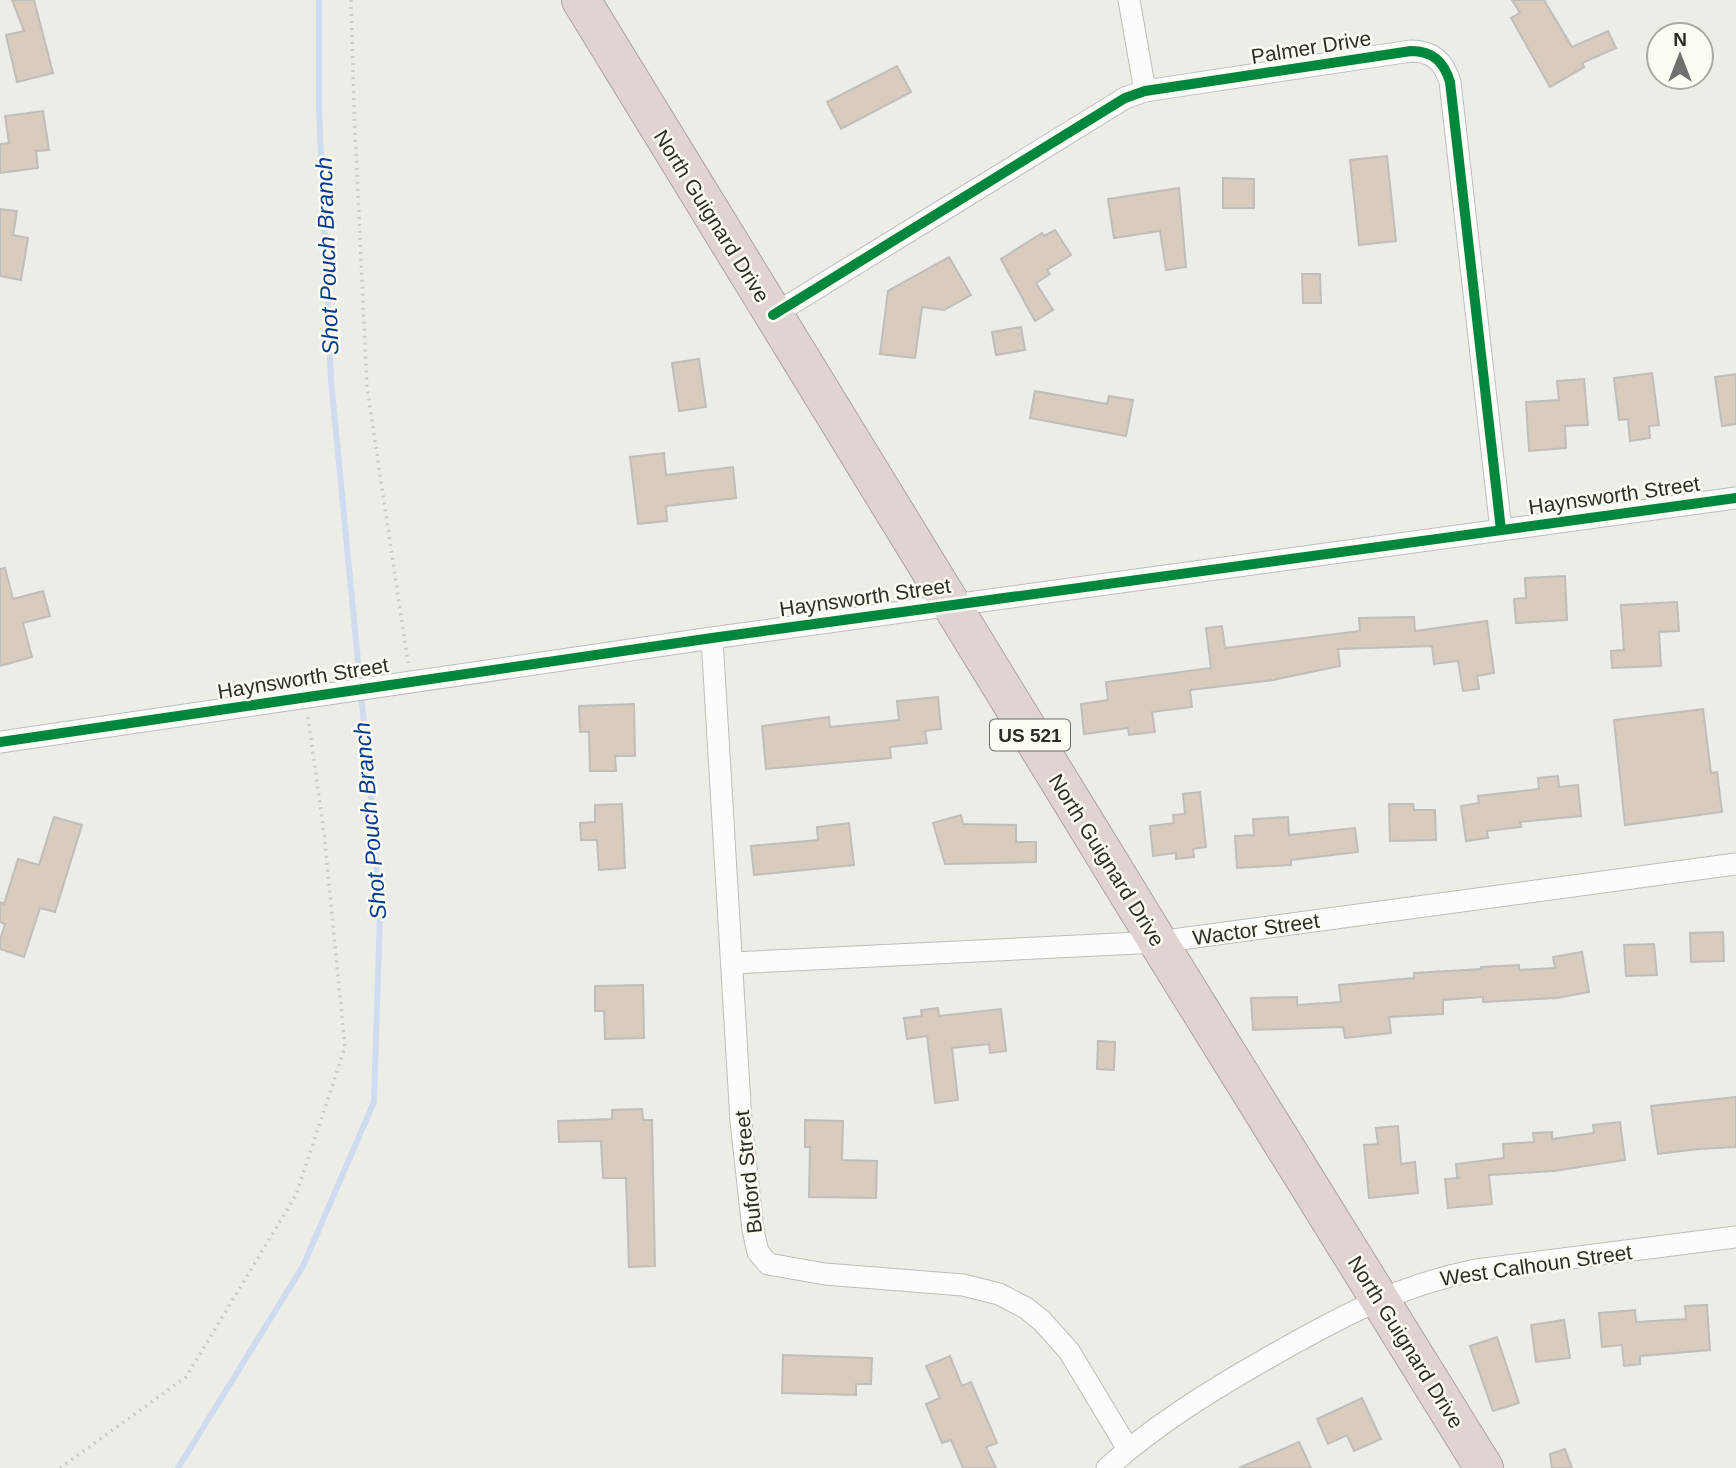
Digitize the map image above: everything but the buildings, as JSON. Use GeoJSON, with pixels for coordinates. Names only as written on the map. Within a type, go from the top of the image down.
{"type":"FeatureCollection","features":[{"type":"Feature","properties":{"kind":"highway","name":"North Guignard Drive"},"geometry":{"type":"LineString","coordinates":[[581,0],[950,605],[1484,1468]]}},
{"type":"Feature","properties":{"kind":"street"},"geometry":{"type":"LineString","coordinates":[[1129,0],[1145,92]]}},
{"type":"Feature","properties":{"kind":"street","name":"Palmer Drive"},"geometry":{"type":"LineString","coordinates":[[773,315],[1125,98],[1145,92],[1424,51],[1446,67],[1450,82],[1501,530]]}},
{"type":"Feature","properties":{"kind":"street","name":"Haynsworth Street"},"geometry":{"type":"LineString","coordinates":[[0,742],[712,638],[1736,498]]}},
{"type":"Feature","properties":{"kind":"street","name":"Buford Street"},"geometry":{"type":"LineString","coordinates":[[712,638],[741,1121],[753,1230],[758,1252],[768,1264],[825,1274],[963,1285],[992,1291],[1008,1298],[1042,1321],[1069,1351],[1128,1449]]}},
{"type":"Feature","properties":{"kind":"street","name":"Wactor Street"},"geometry":{"type":"LineString","coordinates":[[732,963],[1158,942],[1736,864]]}},
{"type":"Feature","properties":{"kind":"street","name":"West Calhoun Street"},"geometry":{"type":"LineString","coordinates":[[1107,1468],[1128,1449],[1215,1388],[1338,1318],[1396,1291],[1444,1276],[1476,1270],[1736,1237]]}},
{"type":"Feature","properties":{"kind":"path"},"geometry":{"type":"LineString","coordinates":[[351,0],[367,387],[404,682]]}},
{"type":"Feature","properties":{"kind":"path"},"geometry":{"type":"LineString","coordinates":[[60,1468],[186,1377],[296,1195],[345,1047],[312,697]]}},
{"type":"Feature","properties":{"kind":"waterway","name":"Shot Pouch Branch"},"geometry":{"type":"LineString","coordinates":[[178,1468],[303,1266],[374,1102],[380,915],[331,380],[319,110],[319,0]]}},
{"type":"Feature","properties":{"kind":"cycle path"},"geometry":{"type":"LineString","coordinates":[[773,315],[1125,98],[1145,91],[1411,51],[1426,53],[1441,63],[1450,82],[1501,530]]}},
{"type":"Feature","properties":{"kind":"cycle path"},"geometry":{"type":"LineString","coordinates":[[0,742],[712,638],[1736,498]]}}]}
